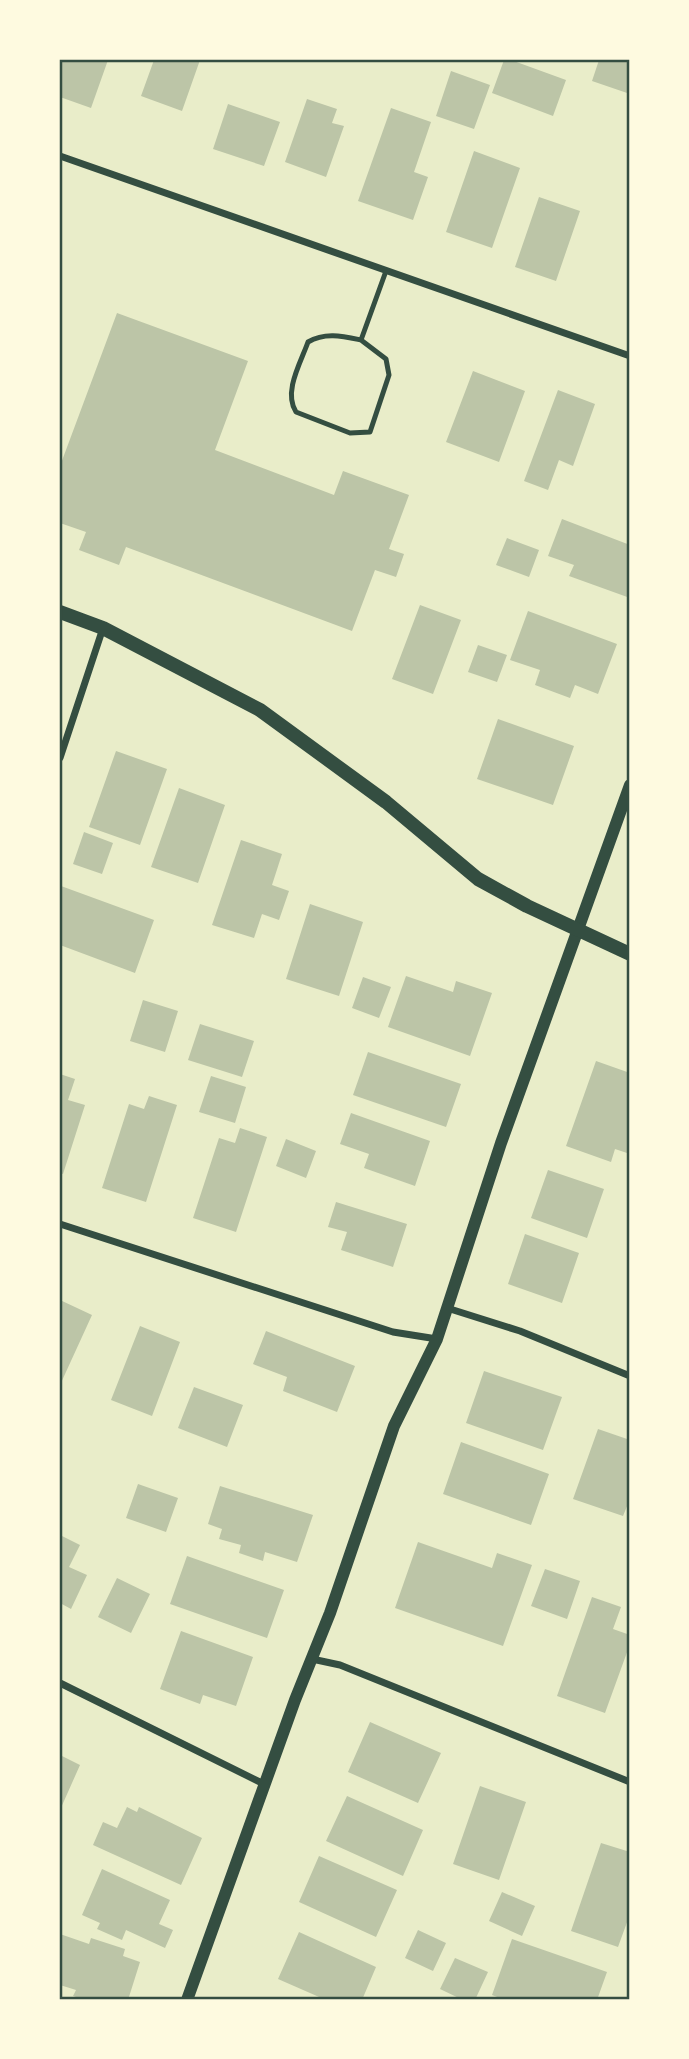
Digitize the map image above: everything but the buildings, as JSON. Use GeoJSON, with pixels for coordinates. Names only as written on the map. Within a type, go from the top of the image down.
{"type":"FeatureCollection","features":[{"type":"Feature","properties":{"kind":"main road"},"geometry":{"type":"LineString","coordinates":[[60,612],[103,628],[260,710],[386,802],[478,879],[527,906],[629,954]]}},
{"type":"Feature","properties":{"kind":"street"},"geometry":{"type":"LineString","coordinates":[[60,156],[629,356]]}},
{"type":"Feature","properties":{"kind":"street"},"geometry":{"type":"LineString","coordinates":[[60,758],[103,628]]}},
{"type":"Feature","properties":{"kind":"street"},"geometry":{"type":"LineString","coordinates":[[187,2000],[264,1784],[312,1660],[394,1426],[437,1339],[501,1143],[629,785]]}},
{"type":"Feature","properties":{"kind":"street"},"geometry":{"type":"LineString","coordinates":[[60,1224],[393,1332],[437,1339]]}},
{"type":"Feature","properties":{"kind":"street"},"geometry":{"type":"LineString","coordinates":[[447,1308],[520,1331],[629,1376]]}},
{"type":"Feature","properties":{"kind":"street"},"geometry":{"type":"LineString","coordinates":[[312,1660],[340,1665],[629,1782]]}},
{"type":"Feature","properties":{"kind":"street"},"geometry":{"type":"LineString","coordinates":[[60,1683],[264,1784]]}},
{"type":"Feature","properties":{"kind":"lane"},"geometry":{"type":"LineString","coordinates":[[361,340],[386,271]]}},
{"type":"Feature","properties":{"kind":"lane"},"geometry":{"type":"LineString","coordinates":[[318,336],[361,340],[386,359],[389,375],[370,432],[350,433],[296,412],[290,393],[308,342],[318,336]]}}]}
